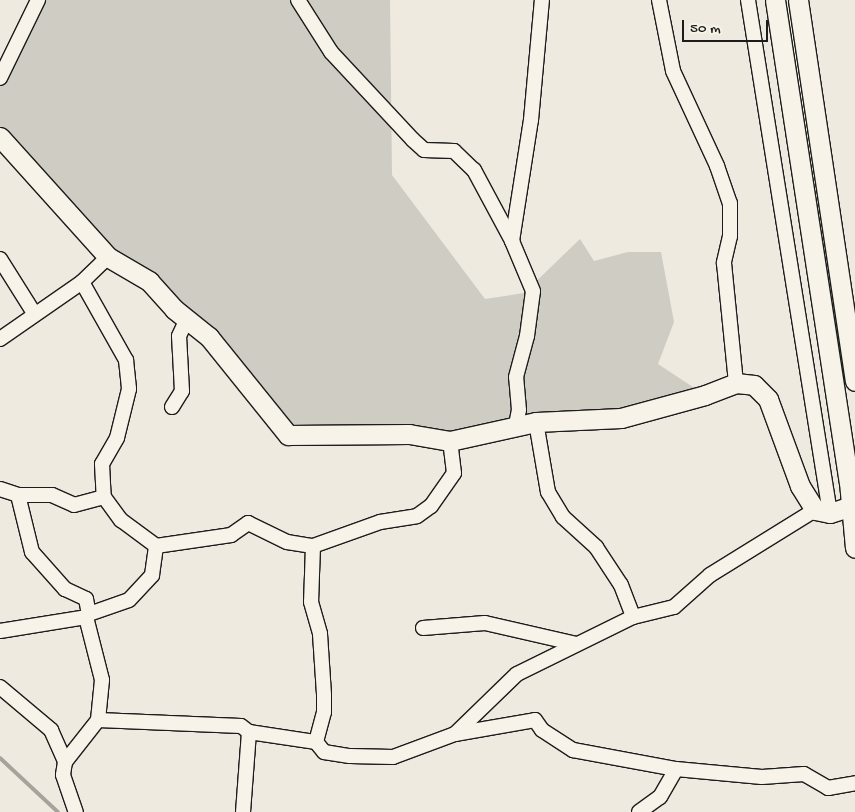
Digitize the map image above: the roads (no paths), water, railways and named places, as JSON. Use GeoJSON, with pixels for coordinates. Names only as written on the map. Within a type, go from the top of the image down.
{"type":"FeatureCollection","features":[{"type":"Feature","properties":{"kind":"street"},"geometry":{"type":"LineString","coordinates":[[0,78],[38,0]]}},
{"type":"Feature","properties":{"kind":"street"},"geometry":{"type":"LineString","coordinates":[[298,0],[331,52],[413,140],[424,150],[454,151],[474,170],[512,241],[533,291],[527,336],[516,377],[519,410],[516,426]]}},
{"type":"Feature","properties":{"kind":"street"},"geometry":{"type":"LineString","coordinates":[[512,241],[531,120],[542,0]]}},
{"type":"Feature","properties":{"kind":"street"},"geometry":{"type":"LineString","coordinates":[[659,0],[672,71],[717,166],[730,203],[730,236],[724,263],[736,383]]}},
{"type":"Feature","properties":{"kind":"street"},"geometry":{"type":"LineString","coordinates":[[748,0],[823,511]]}},
{"type":"Feature","properties":{"kind":"street"},"geometry":{"type":"LineString","coordinates":[[775,0],[852,506],[855,548]]}},
{"type":"Feature","properties":{"kind":"street"},"geometry":{"type":"LineString","coordinates":[[798,0],[853,355],[855,381]]}},
{"type":"Feature","properties":{"kind":"street"},"geometry":{"type":"LineString","coordinates":[[0,137],[108,257],[149,281],[187,319],[209,337],[288,435],[409,434],[450,441],[493,434],[516,426],[536,422],[621,418],[705,395],[736,383],[754,385],[768,399],[800,486],[823,511]]}},
{"type":"Feature","properties":{"kind":"street"},"geometry":{"type":"LineString","coordinates":[[0,339],[34,313],[82,282],[108,257]]}},
{"type":"Feature","properties":{"kind":"street"},"geometry":{"type":"LineString","coordinates":[[0,259],[34,313]]}},
{"type":"Feature","properties":{"kind":"street"},"geometry":{"type":"LineString","coordinates":[[82,282],[126,360],[129,389],[117,438],[102,464],[104,497],[121,520],[156,546],[230,535],[248,523],[287,542],[313,546],[380,522],[417,516],[431,506],[454,473],[450,441]]}},
{"type":"Feature","properties":{"kind":"street"},"geometry":{"type":"LineString","coordinates":[[172,407],[182,391],[179,336],[187,319]]}},
{"type":"Feature","properties":{"kind":"street"},"geometry":{"type":"LineString","coordinates":[[536,422],[548,492],[563,517],[596,547],[621,584],[632,617]]}},
{"type":"Feature","properties":{"kind":"street"},"geometry":{"type":"LineString","coordinates":[[0,489],[18,495],[52,495],[74,504],[104,497]]}},
{"type":"Feature","properties":{"kind":"street"},"geometry":{"type":"LineString","coordinates":[[18,495],[32,552],[65,589],[86,599],[87,615],[102,680],[98,720],[65,762],[63,775],[76,812]]}},
{"type":"Feature","properties":{"kind":"street"},"geometry":{"type":"LineString","coordinates":[[455,734],[517,674],[632,617],[674,607],[710,575],[823,511],[852,506]]}},
{"type":"Feature","properties":{"kind":"street"},"geometry":{"type":"LineString","coordinates":[[0,631],[87,615],[130,600],[152,575],[156,546]]}},
{"type":"Feature","properties":{"kind":"street"},"geometry":{"type":"LineString","coordinates":[[313,546],[311,602],[320,634],[324,695],[324,712],[316,742]]}},
{"type":"Feature","properties":{"kind":"street"},"geometry":{"type":"LineString","coordinates":[[423,628],[485,623],[578,644]]}},
{"type":"Feature","properties":{"kind":"street"},"geometry":{"type":"LineString","coordinates":[[0,687],[51,730],[65,762]]}},
{"type":"Feature","properties":{"kind":"street"},"geometry":{"type":"LineString","coordinates":[[98,720],[241,726],[249,732],[316,742],[324,752],[350,756],[393,757],[455,734],[535,720],[542,730],[573,750],[676,769],[762,776],[804,774],[828,788],[855,784]]}},
{"type":"Feature","properties":{"kind":"street"},"geometry":{"type":"LineString","coordinates":[[243,812],[249,732]]}},
{"type":"Feature","properties":{"kind":"street"},"geometry":{"type":"LineString","coordinates":[[640,812],[660,797],[676,769]]}},
{"type":"Feature","properties":{"kind":"waterway"},"geometry":{"type":"LineString","coordinates":[[0,758],[58,812]]}}]}
